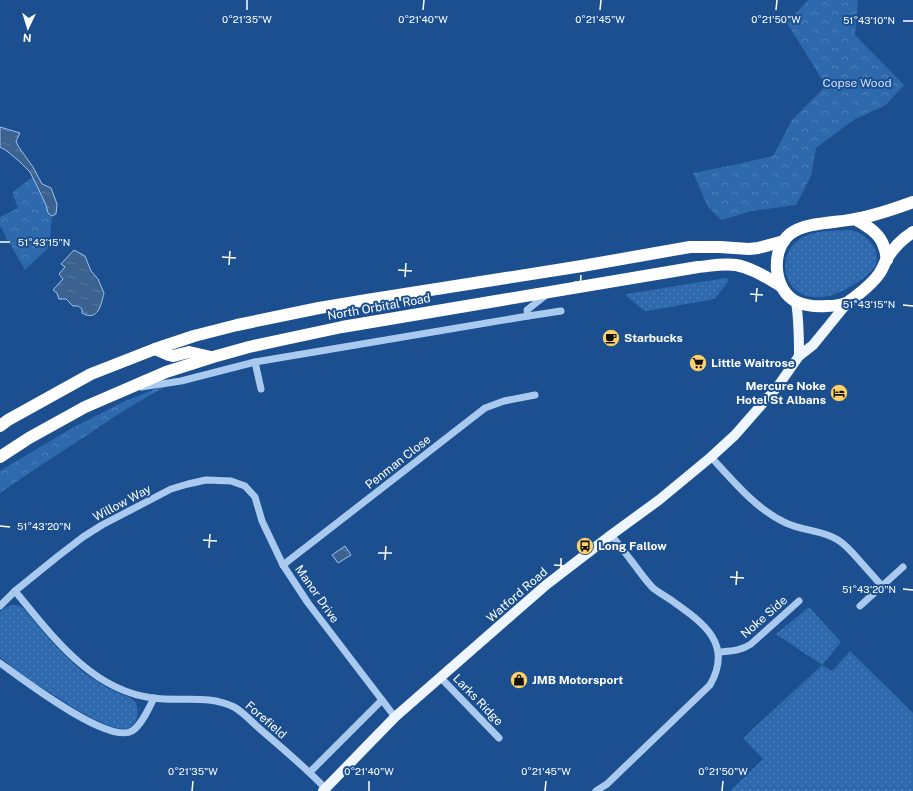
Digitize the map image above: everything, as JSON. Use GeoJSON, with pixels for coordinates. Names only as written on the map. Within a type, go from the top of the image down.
{"type":"FeatureCollection","features":[{"type":"Feature","properties":{"kind":"highway"},"geometry":{"type":"LineString","coordinates":[[913,202],[890,210],[855,219],[818,224],[800,229],[790,234],[784,241],[778,253],[777,262],[781,286],[796,302],[809,306],[833,306],[848,302],[868,287],[880,273],[894,249],[902,239],[913,232]]}},
{"type":"Feature","properties":{"kind":"highway"},"geometry":{"type":"LineString","coordinates":[[855,219],[874,231],[880,238],[887,260]]}},
{"type":"Feature","properties":{"kind":"highway","name":"North Orbital Road"},"geometry":{"type":"LineString","coordinates":[[0,426],[8,420],[91,374],[155,349],[194,336],[237,325],[340,304],[690,247],[720,246],[749,249],[784,241]]}},
{"type":"Feature","properties":{"kind":"highway","name":"North Orbital Road"},"geometry":{"type":"LineString","coordinates":[[0,457],[29,438],[85,407],[125,389],[166,372],[213,357],[281,340],[342,327],[720,265],[735,265],[748,268],[758,272],[781,286]]}},
{"type":"Feature","properties":{"kind":"highway"},"geometry":{"type":"LineString","coordinates":[[155,349],[173,356],[189,352],[213,357]]}},
{"type":"Feature","properties":{"kind":"main road"},"geometry":{"type":"LineString","coordinates":[[796,302],[800,333],[799,356]]}},
{"type":"Feature","properties":{"kind":"main road","name":"Watford Road"},"geometry":{"type":"LineString","coordinates":[[324,790],[395,717],[546,586],[611,535],[659,500],[712,457],[735,435],[759,408],[778,386],[799,356],[813,345],[848,302]]}},
{"type":"Feature","properties":{"kind":"street"},"geometry":{"type":"LineString","coordinates":[[528,316],[528,310],[532,305],[549,292]]}},
{"type":"Feature","properties":{"kind":"street"},"geometry":{"type":"LineString","coordinates":[[125,389],[181,381],[256,362],[562,311]]}},
{"type":"Feature","properties":{"kind":"street"},"geometry":{"type":"LineString","coordinates":[[256,362],[261,389]]}},
{"type":"Feature","properties":{"kind":"street","name":"Penman Close"},"geometry":{"type":"LineString","coordinates":[[283,565],[485,408],[504,401],[535,394]]}},
{"type":"Feature","properties":{"kind":"street"},"geometry":{"type":"LineString","coordinates":[[712,457],[750,499],[761,508],[787,524],[822,533],[839,541],[882,586]]}},
{"type":"Feature","properties":{"kind":"street","name":"Willow Way"},"geometry":{"type":"LineString","coordinates":[[0,606],[15,591],[57,557],[83,537],[102,525],[171,489],[206,480],[231,481]]}},
{"type":"Feature","properties":{"kind":"street","name":"Manor Drive"},"geometry":{"type":"LineString","coordinates":[[231,481],[245,486],[255,497],[262,521],[283,565],[308,603],[395,717]]}},
{"type":"Feature","properties":{"kind":"street"},"geometry":{"type":"LineString","coordinates":[[596,791],[607,784],[710,685],[718,665],[719,652],[715,642],[708,632],[691,615],[654,589],[611,535]]}},
{"type":"Feature","properties":{"kind":"street"},"geometry":{"type":"LineString","coordinates":[[860,606],[903,567]]}},
{"type":"Feature","properties":{"kind":"street","name":"Forefield"},"geometry":{"type":"LineString","coordinates":[[15,591],[58,642],[85,668],[102,679],[117,688],[134,694],[154,698],[207,699],[218,701],[236,708],[310,772],[324,790]]}},
{"type":"Feature","properties":{"kind":"street","name":"Noke Side"},"geometry":{"type":"LineString","coordinates":[[719,652],[737,651],[745,648],[799,601]]}},
{"type":"Feature","properties":{"kind":"street"},"geometry":{"type":"LineString","coordinates":[[0,662],[30,685],[82,718],[101,727],[122,734],[127,734],[136,729],[154,698]]}},
{"type":"Feature","properties":{"kind":"street","name":"Larks Ridge"},"geometry":{"type":"LineString","coordinates":[[441,678],[499,738]]}},
{"type":"Feature","properties":{"kind":"street"},"geometry":{"type":"LineString","coordinates":[[310,772],[382,700]]}},
{"type":"Feature","properties":{"kind":"green space","name":"Copse Wood"},"geometry":{"type":"Polygon","coordinates":[[[808,0],[858,0],[855,35],[904,85],[886,105],[855,119],[816,148],[811,176],[796,205],[752,211],[721,220],[708,207],[693,173],[773,156],[792,120],[826,86],[787,23],[808,0]]]}},
{"type":"Feature","properties":{"kind":"green space"},"geometry":{"type":"Polygon","coordinates":[[[33,177],[46,205],[48,213],[52,216],[49,247],[25,270],[0,226],[0,217],[18,208],[13,192],[33,177]]]}},
{"type":"Feature","properties":{"kind":"green space"},"geometry":{"type":"Polygon","coordinates":[[[850,230],[862,234],[873,246],[877,259],[873,269],[861,280],[845,290],[830,296],[815,297],[803,295],[794,289],[788,280],[786,260],[789,250],[796,241],[817,232],[850,230]]]}},
{"type":"Feature","properties":{"kind":"green space"},"geometry":{"type":"Polygon","coordinates":[[[725,278],[728,279],[728,282],[715,298],[647,311],[643,310],[625,295],[627,294],[725,278]]]}},
{"type":"Feature","properties":{"kind":"green space"},"geometry":{"type":"Polygon","coordinates":[[[169,385],[118,414],[0,493],[0,471],[72,428],[123,402],[169,385]]]}},
{"type":"Feature","properties":{"kind":"green space"},"geometry":{"type":"Polygon","coordinates":[[[11,605],[20,606],[25,610],[45,635],[83,672],[106,687],[128,697],[135,702],[137,705],[138,715],[131,727],[125,729],[116,728],[94,719],[31,681],[0,657],[0,612],[11,605]]]}},
{"type":"Feature","properties":{"kind":"green space"},"geometry":{"type":"Polygon","coordinates":[[[809,607],[841,642],[822,665],[776,634],[809,607]]]}},
{"type":"Feature","properties":{"kind":"green space"},"geometry":{"type":"Polygon","coordinates":[[[850,651],[913,713],[913,791],[730,791],[763,759],[743,738],[822,665],[832,671],[850,651]]]}},
{"type":"Feature","properties":{"kind":"water"},"geometry":{"type":"Polygon","coordinates":[[[0,127],[20,133],[16,141],[18,146],[33,167],[42,184],[51,188],[57,204],[56,214],[52,216],[48,213],[46,205],[30,172],[7,151],[0,147],[0,127]]]}},
{"type":"Feature","properties":{"kind":"water"},"geometry":{"type":"Polygon","coordinates":[[[74,250],[85,256],[91,271],[98,279],[104,293],[98,311],[92,315],[82,313],[82,309],[78,306],[73,306],[66,299],[59,299],[57,293],[53,290],[63,279],[59,274],[65,267],[61,264],[74,250]]]}},
{"type":"Feature","properties":{"kind":"water"},"geometry":{"type":"Polygon","coordinates":[[[345,546],[351,555],[338,563],[332,555],[345,546]]]}},
{"type":"Feature","properties":{"kind":"place","name":"Starbucks"},"geometry":{"type":"Point","coordinates":[611,338]}},
{"type":"Feature","properties":{"kind":"place","name":"Little Waitrose"},"geometry":{"type":"Point","coordinates":[698,363]}},
{"type":"Feature","properties":{"kind":"place","name":"Mercure Noke Hotel St Albans"},"geometry":{"type":"Point","coordinates":[839,393]}},
{"type":"Feature","properties":{"kind":"place","name":"Long Fallow"},"geometry":{"type":"Point","coordinates":[585,546]}},
{"type":"Feature","properties":{"kind":"place","name":"JMB Motorsport"},"geometry":{"type":"Point","coordinates":[519,680]}}]}
